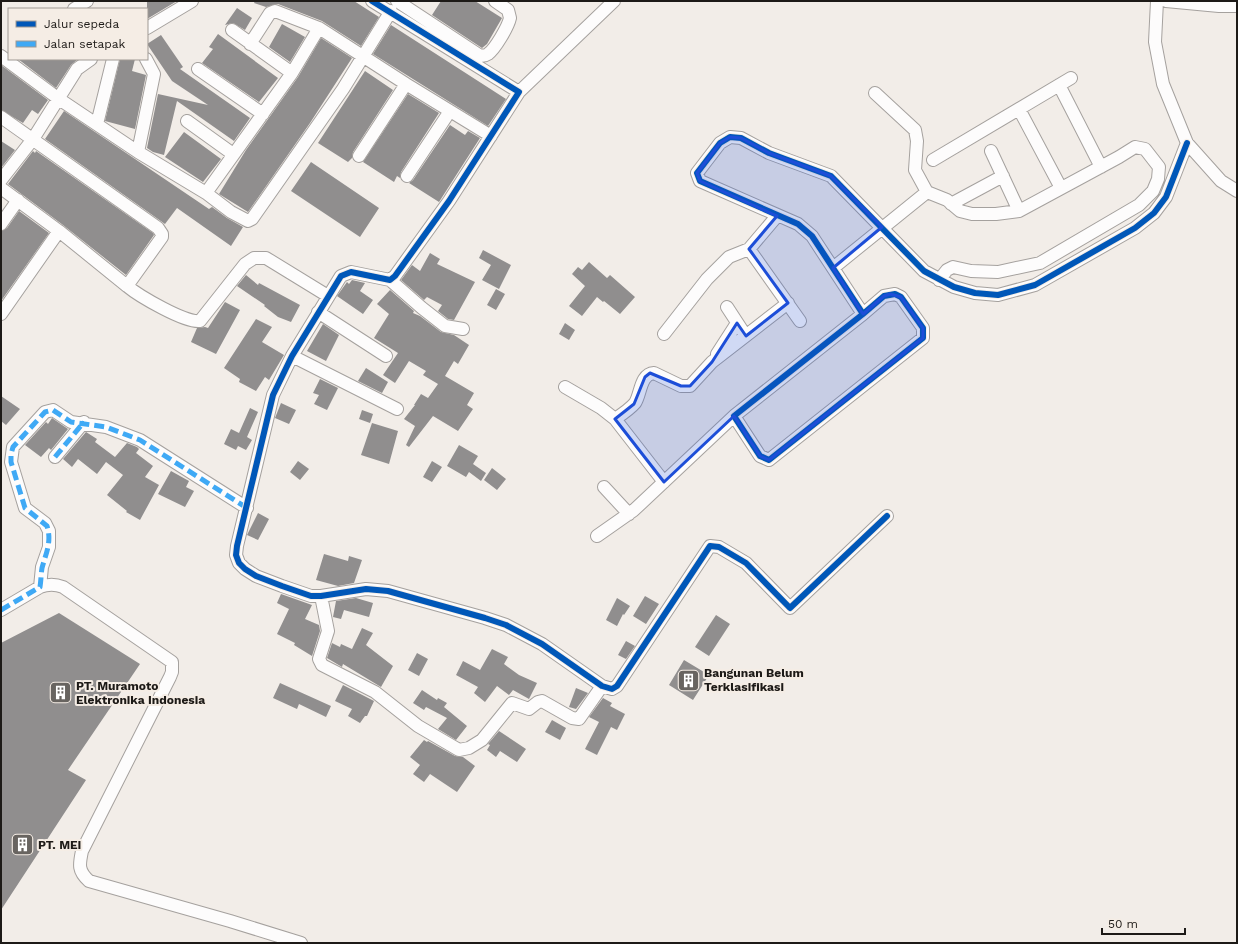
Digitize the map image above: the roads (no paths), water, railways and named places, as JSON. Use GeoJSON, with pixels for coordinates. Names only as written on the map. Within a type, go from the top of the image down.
{"type":"FeatureCollection","features":[{"type":"Feature","properties":{"kind":"street"},"geometry":{"type":"LineString","coordinates":[[76,8],[87,1]]}},
{"type":"Feature","properties":{"kind":"street"},"geometry":{"type":"LineString","coordinates":[[148,27],[192,1]]}},
{"type":"Feature","properties":{"kind":"street"},"geometry":{"type":"LineString","coordinates":[[372,1],[399,4],[479,55],[483,56],[487,55],[492,50],[510,18],[508,10],[495,1]]}},
{"type":"Feature","properties":{"kind":"street"},"geometry":{"type":"LineString","coordinates":[[390,280],[400,270],[449,201],[519,92],[614,1]]}},
{"type":"Feature","properties":{"kind":"street"},"geometry":{"type":"LineString","coordinates":[[1157,1],[1155,42],[1163,84],[1187,143],[1221,181],[1237,191]]}},
{"type":"Feature","properties":{"kind":"street"},"geometry":{"type":"LineString","coordinates":[[1166,1],[1219,6],[1237,6]]}},
{"type":"Feature","properties":{"kind":"street"},"geometry":{"type":"LineString","coordinates":[[9,60],[59,99],[138,152],[206,193],[244,220],[252,219],[399,4]]}},
{"type":"Feature","properties":{"kind":"street"},"geometry":{"type":"LineString","coordinates":[[399,4],[519,92]]}},
{"type":"Feature","properties":{"kind":"street"},"geometry":{"type":"LineString","coordinates":[[250,44],[270,13],[275,11],[319,28],[491,136]]}},
{"type":"Feature","properties":{"kind":"street"},"geometry":{"type":"LineString","coordinates":[[206,193],[292,73],[319,28]]}},
{"type":"Feature","properties":{"kind":"street"},"geometry":{"type":"LineString","coordinates":[[232,30],[292,73]]}},
{"type":"Feature","properties":{"kind":"street"},"geometry":{"type":"LineString","coordinates":[[1,180],[33,138],[78,70],[90,60]]}},
{"type":"Feature","properties":{"kind":"street"},"geometry":{"type":"LineString","coordinates":[[97,124],[113,60]]}},
{"type":"Feature","properties":{"kind":"street"},"geometry":{"type":"LineString","coordinates":[[138,152],[154,74],[147,60]]}},
{"type":"Feature","properties":{"kind":"street"},"geometry":{"type":"LineString","coordinates":[[198,70],[263,114]]}},
{"type":"Feature","properties":{"kind":"street"},"geometry":{"type":"LineString","coordinates":[[933,160],[1071,78]]}},
{"type":"Feature","properties":{"kind":"street"},"geometry":{"type":"LineString","coordinates":[[359,156],[406,84]]}},
{"type":"Feature","properties":{"kind":"street"},"geometry":{"type":"LineString","coordinates":[[1059,85],[1101,167]]}},
{"type":"Feature","properties":{"kind":"street"},"geometry":{"type":"LineString","coordinates":[[875,93],[915,130],[917,141],[915,170],[927,192],[951,204],[960,211],[972,214],[996,214],[1019,211],[1135,147],[1145,149],[1159,167],[1158,179],[1153,191],[1139,205],[1040,263],[998,272],[971,271],[953,267],[947,270],[939,280]]}},
{"type":"Feature","properties":{"kind":"street"},"geometry":{"type":"LineString","coordinates":[[1019,109],[1061,188]]}},
{"type":"Feature","properties":{"kind":"street"},"geometry":{"type":"LineString","coordinates":[[407,176],[450,111]]}},
{"type":"Feature","properties":{"kind":"street"},"geometry":{"type":"LineString","coordinates":[[1,116],[161,231],[162,237],[159,243],[128,286]]}},
{"type":"Feature","properties":{"kind":"street"},"geometry":{"type":"LineString","coordinates":[[187,121],[233,154]]}},
{"type":"Feature","properties":{"kind":"street"},"geometry":{"type":"LineString","coordinates":[[863,314],[812,236],[798,224],[700,182],[697,173],[720,143],[730,137],[741,138],[769,153],[831,176],[924,271],[954,287],[975,293],[998,295],[1035,285],[1061,272],[1135,228],[1154,213],[1166,197],[1187,143]]}},
{"type":"Feature","properties":{"kind":"street"},"geometry":{"type":"LineString","coordinates":[[991,151],[1019,211]]}},
{"type":"Feature","properties":{"kind":"street"},"geometry":{"type":"LineString","coordinates":[[951,204],[1003,176]]}},
{"type":"Feature","properties":{"kind":"street"},"geometry":{"type":"LineString","coordinates":[[1,188],[59,231],[128,286],[137,295],[187,319],[200,321],[245,264],[258,257],[266,258],[328,296]]}},
{"type":"Feature","properties":{"kind":"street"},"geometry":{"type":"LineString","coordinates":[[834,268],[882,227],[927,192]]}},
{"type":"Feature","properties":{"kind":"street"},"geometry":{"type":"LineString","coordinates":[[1,224],[18,200]]}},
{"type":"Feature","properties":{"kind":"street"},"geometry":{"type":"LineString","coordinates":[[664,334],[707,280],[729,257],[749,249],[778,216]]}},
{"type":"Feature","properties":{"kind":"street"},"geometry":{"type":"LineString","coordinates":[[1,314],[59,231]]}},
{"type":"Feature","properties":{"kind":"street"},"geometry":{"type":"LineString","coordinates":[[749,249],[800,321]]}},
{"type":"Feature","properties":{"kind":"street"},"geometry":{"type":"LineString","coordinates":[[463,329],[445,326],[390,280],[358,273],[347,273],[341,276],[292,356],[273,395],[237,546],[236,555],[239,563],[256,576],[304,594],[322,596],[366,589],[388,591],[494,621],[542,644],[608,689],[617,686],[710,546],[719,547],[746,563],[790,608],[793,608],[887,516]]}},
{"type":"Feature","properties":{"kind":"street"},"geometry":{"type":"LineString","coordinates":[[597,536],[629,514],[734,416],[884,296],[895,294],[901,297],[923,328],[923,338],[769,460],[760,456],[734,416]]}},
{"type":"Feature","properties":{"kind":"street"},"geometry":{"type":"LineString","coordinates":[[712,362],[788,304]]}},
{"type":"Feature","properties":{"kind":"street"},"geometry":{"type":"LineString","coordinates":[[727,307],[746,336]]}},
{"type":"Feature","properties":{"kind":"street"},"geometry":{"type":"LineString","coordinates":[[318,312],[386,356]]}},
{"type":"Feature","properties":{"kind":"street"},"geometry":{"type":"LineString","coordinates":[[615,419],[634,404],[645,377],[650,373],[654,373],[681,386],[690,386],[712,362],[737,323]]}},
{"type":"Feature","properties":{"kind":"street"},"geometry":{"type":"LineString","coordinates":[[292,356],[397,409]]}},
{"type":"Feature","properties":{"kind":"street"},"geometry":{"type":"LineString","coordinates":[[565,387],[601,408],[615,419],[664,482]]}},
{"type":"Feature","properties":{"kind":"street"},"geometry":{"type":"LineString","coordinates":[[40,587],[42,567],[49,547],[49,531],[45,523],[25,508],[11,462],[13,447],[45,412],[53,410],[71,422],[84,422],[125,433],[140,440],[246,508]]}},
{"type":"Feature","properties":{"kind":"street"},"geometry":{"type":"LineString","coordinates":[[55,457],[84,422]]}},
{"type":"Feature","properties":{"kind":"street"},"geometry":{"type":"LineString","coordinates":[[604,487],[629,514]]}},
{"type":"Feature","properties":{"kind":"street"},"geometry":{"type":"LineString","coordinates":[[1,610],[47,584],[63,587],[172,662],[173,668],[170,677],[82,851],[79,867],[82,874],[89,881],[301,943]]}},
{"type":"Feature","properties":{"kind":"street"},"geometry":{"type":"LineString","coordinates":[[322,596],[328,632],[319,659],[322,665],[376,692],[418,726],[459,750],[469,748],[482,740],[512,703],[529,709],[538,702],[542,701],[572,718],[579,719],[602,686]]}},
{"type":"Feature","properties":{"kind":"place","name":"Bangunan Belum Terklasifikasi"},"geometry":{"type":"Point","coordinates":[689,680]}},
{"type":"Feature","properties":{"kind":"place","name":"PT. Muramoto Elektronika Indonesia"},"geometry":{"type":"Point","coordinates":[60,693]}},
{"type":"Feature","properties":{"kind":"place","name":"PT. MEI"},"geometry":{"type":"Point","coordinates":[22,845]}}]}
